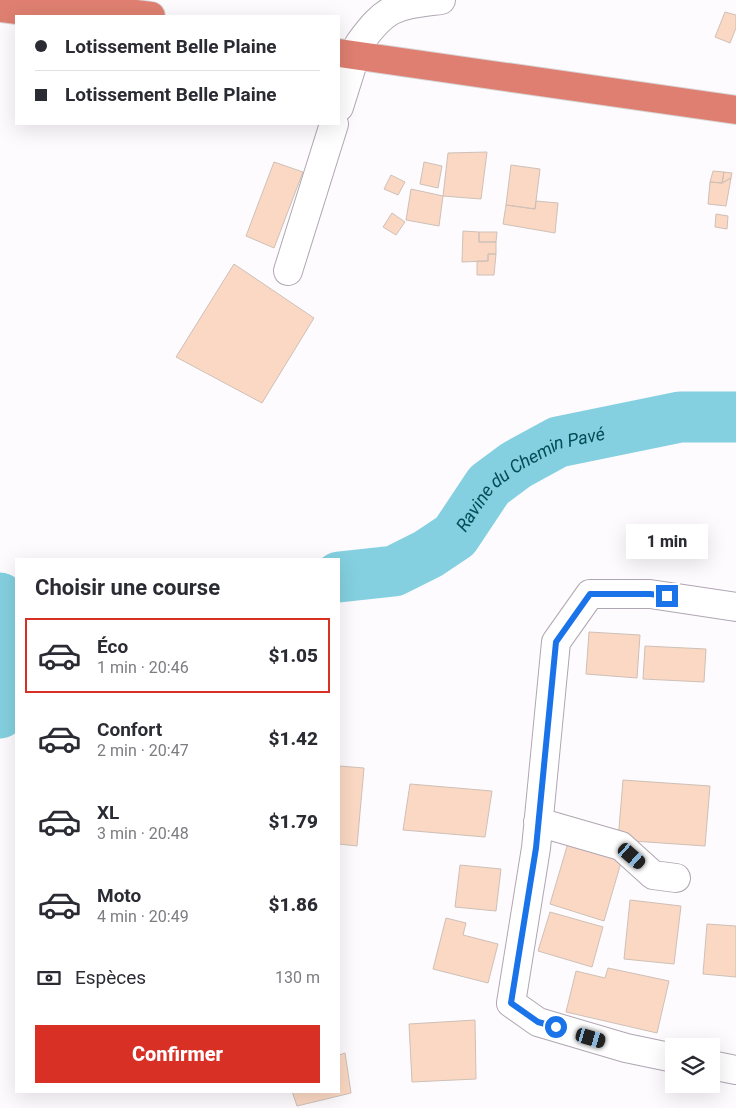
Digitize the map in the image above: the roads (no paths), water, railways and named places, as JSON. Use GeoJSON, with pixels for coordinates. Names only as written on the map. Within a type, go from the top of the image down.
{"type":"FeatureCollection","features":[{"type":"Feature","properties":{"kind":"highway"},"geometry":{"type":"LineString","coordinates":[[28,0],[143,15]]}},
{"type":"Feature","properties":{"kind":"highway"},"geometry":{"type":"LineString","coordinates":[[0,8],[53,15]]}},
{"type":"Feature","properties":{"kind":"highway"},"geometry":{"type":"LineString","coordinates":[[348,48],[736,96]]}},
{"type":"Feature","properties":{"kind":"highway"},"geometry":{"type":"LineString","coordinates":[[348,48],[736,110]]}},
{"type":"Feature","properties":{"kind":"street"},"geometry":{"type":"LineString","coordinates":[[340,100],[348,48],[376,21],[394,8],[441,0]]}},
{"type":"Feature","properties":{"kind":"street"},"geometry":{"type":"LineString","coordinates":[[288,271],[334,125]]}},
{"type":"Feature","properties":{"kind":"street"},"geometry":{"type":"LineString","coordinates":[[665,1056],[626,1048],[538,1022],[511,1003],[538,822],[556,642],[590,594],[650,594],[736,607]]}},
{"type":"Feature","properties":{"kind":"street"},"geometry":{"type":"LineString","coordinates":[[538,822],[621,846],[653,874],[676,878]]}},
{"type":"Feature","properties":{"kind":"street"},"geometry":{"type":"LineString","coordinates":[[720,1067],[736,1070]]}},
{"type":"Feature","properties":{"kind":"waterway","name":"Ravine du Chemin Pavé"},"geometry":{"type":"LineString","coordinates":[[340,577],[394,571],[428,554],[455,536],[489,485],[516,465],[558,442],[680,417],[736,417]]}},
{"type":"Feature","properties":{"kind":"waterway"},"geometry":{"type":"LineString","coordinates":[[0,598],[14,667]]}},
{"type":"Feature","properties":{"kind":"waterway","name":"Ravine du Chemin Pavé"},"geometry":{"type":"LineString","coordinates":[[0,713],[15,668]]}}]}
